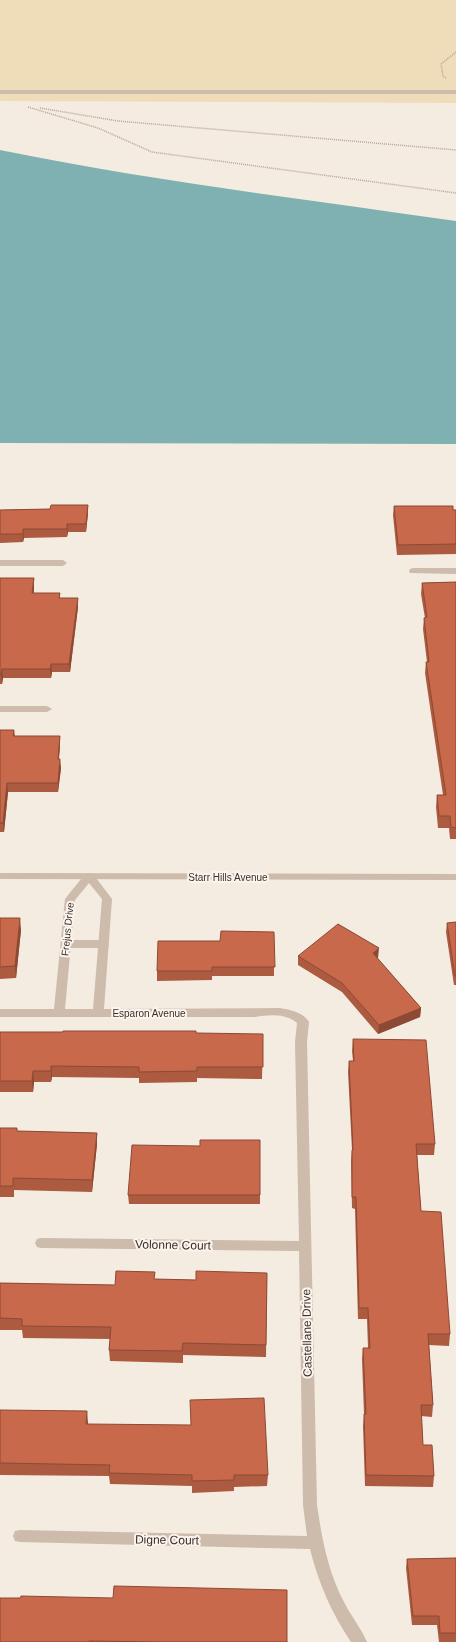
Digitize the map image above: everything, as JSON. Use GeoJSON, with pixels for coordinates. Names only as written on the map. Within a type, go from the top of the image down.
{"type":"FeatureCollection","features":[{"type":"Feature","properties":{"kind":"street"},"geometry":{"type":"LineString","coordinates":[[0,92],[456,92]]}},
{"type":"Feature","properties":{"kind":"street"},"geometry":{"type":"LineString","coordinates":[[0,563],[63,563]]}},
{"type":"Feature","properties":{"kind":"street"},"geometry":{"type":"LineString","coordinates":[[413,571],[456,571]]}},
{"type":"Feature","properties":{"kind":"street"},"geometry":{"type":"LineString","coordinates":[[0,709],[47,710]]}},
{"type":"Feature","properties":{"kind":"street","name":"Starr Hills Avenue"},"geometry":{"type":"LineString","coordinates":[[0,876],[456,877]]}},
{"type":"Feature","properties":{"kind":"street"},"geometry":{"type":"LineString","coordinates":[[89,876],[107,899],[98,1013]]}},
{"type":"Feature","properties":{"kind":"street","name":"Frejus Drive"},"geometry":{"type":"LineString","coordinates":[[59,1013],[70,899],[89,876]]}},
{"type":"Feature","properties":{"kind":"street"},"geometry":{"type":"LineString","coordinates":[[66,944],[104,944]]}},
{"type":"Feature","properties":{"kind":"street","name":"Esparon Avenue"},"geometry":{"type":"LineString","coordinates":[[0,1013],[276,1012],[297,1016]]}},
{"type":"Feature","properties":{"kind":"street","name":"Castellane Drive"},"geometry":{"type":"LineString","coordinates":[[297,1016],[303,1022],[301,1042],[310,1505],[315,1543],[327,1585],[348,1626],[360,1642]]}},
{"type":"Feature","properties":{"kind":"street","name":"Volonne Court"},"geometry":{"type":"LineString","coordinates":[[41,1243],[305,1246]]}},
{"type":"Feature","properties":{"kind":"street","name":"Digne Court"},"geometry":{"type":"LineString","coordinates":[[20,1536],[315,1543]]}},
{"type":"Feature","properties":{"kind":"path"},"geometry":{"type":"LineString","coordinates":[[448,92],[452,89],[452,84],[443,76],[440,64],[456,52]]}},
{"type":"Feature","properties":{"kind":"path"},"geometry":{"type":"LineString","coordinates":[[456,150],[118,121],[24,105],[98,128],[152,152],[456,193]]}},
{"type":"Feature","properties":{"kind":"sand"},"geometry":{"type":"Polygon","coordinates":[[[0,0],[456,0],[456,103],[0,101],[0,0]]]}},
{"type":"Feature","properties":{"kind":"water"},"geometry":{"type":"Polygon","coordinates":[[[0,150],[171,180],[456,221],[456,444],[0,443],[0,150]]]}},
{"type":"Feature","properties":{"kind":"building"},"geometry":{"type":"Polygon","coordinates":[[[51,505],[88,505],[86,524],[67,524],[67,529],[23,529],[23,534],[0,534],[0,510],[50,509],[51,505]]]}},
{"type":"Feature","properties":{"kind":"building"},"geometry":{"type":"Polygon","coordinates":[[[394,506],[453,506],[453,510],[456,510],[456,544],[398,545],[394,506]]]}},
{"type":"Feature","properties":{"kind":"building"},"geometry":{"type":"Polygon","coordinates":[[[0,578],[34,578],[32,593],[60,593],[59,598],[78,598],[69,664],[51,664],[50,669],[2,669],[0,675],[0,578]]]}},
{"type":"Feature","properties":{"kind":"building"},"geometry":{"type":"Polygon","coordinates":[[[456,582],[456,828],[451,827],[450,816],[439,816],[437,795],[446,795],[426,662],[429,662],[424,618],[427,617],[422,583],[456,582]]]}},
{"type":"Feature","properties":{"kind":"building"},"geometry":{"type":"Polygon","coordinates":[[[0,730],[14,730],[13,736],[60,736],[58,783],[7,783],[3,823],[0,823],[0,730]]]}},
{"type":"Feature","properties":{"kind":"building"},"geometry":{"type":"Polygon","coordinates":[[[0,918],[20,918],[15,966],[0,967],[0,918]]]}},
{"type":"Feature","properties":{"kind":"building"},"geometry":{"type":"Polygon","coordinates":[[[456,922],[456,976],[455,976],[447,923],[456,922]]]}},
{"type":"Feature","properties":{"kind":"building"},"geometry":{"type":"Polygon","coordinates":[[[338,924],[379,948],[373,953],[421,1008],[379,1025],[342,983],[298,956],[338,924]]]}},
{"type":"Feature","properties":{"kind":"building"},"geometry":{"type":"Polygon","coordinates":[[[221,931],[274,932],[275,967],[212,967],[212,971],[157,971],[158,941],[220,941],[221,931]]]}},
{"type":"Feature","properties":{"kind":"building"},"geometry":{"type":"Polygon","coordinates":[[[196,1031],[196,1033],[263,1034],[263,1067],[197,1067],[197,1071],[139,1072],[139,1067],[51,1066],[51,1071],[33,1071],[32,1081],[0,1081],[0,1032],[196,1031]]]}},
{"type":"Feature","properties":{"kind":"building"},"geometry":{"type":"Polygon","coordinates":[[[353,1039],[426,1040],[435,1144],[416,1144],[421,1211],[441,1212],[450,1334],[428,1334],[433,1405],[421,1405],[423,1445],[432,1445],[434,1476],[366,1475],[364,1414],[366,1414],[363,1348],[370,1348],[368,1308],[359,1308],[356,1197],[352,1197],[353,1150],[349,1061],[354,1061],[353,1039]]]}},
{"type":"Feature","properties":{"kind":"building"},"geometry":{"type":"Polygon","coordinates":[[[0,1128],[17,1128],[17,1131],[97,1133],[92,1180],[13,1178],[13,1186],[0,1186],[0,1128]]]}},
{"type":"Feature","properties":{"kind":"building"},"geometry":{"type":"Polygon","coordinates":[[[200,1140],[260,1140],[260,1195],[128,1195],[132,1145],[200,1146],[200,1140]]]}},
{"type":"Feature","properties":{"kind":"building"},"geometry":{"type":"Polygon","coordinates":[[[116,1271],[155,1272],[154,1279],[196,1280],[196,1271],[267,1273],[266,1345],[183,1343],[182,1351],[109,1350],[111,1327],[22,1326],[22,1319],[0,1318],[0,1283],[115,1285],[116,1271]]]}},
{"type":"Feature","properties":{"kind":"building"},"geometry":{"type":"Polygon","coordinates":[[[264,1398],[268,1475],[234,1475],[234,1480],[192,1481],[192,1475],[109,1473],[110,1465],[0,1463],[0,1410],[87,1411],[86,1424],[191,1425],[190,1400],[264,1398]]]}},
{"type":"Feature","properties":{"kind":"building"},"geometry":{"type":"Polygon","coordinates":[[[456,1558],[456,1633],[440,1633],[439,1616],[413,1616],[407,1559],[456,1558]]]}},
{"type":"Feature","properties":{"kind":"building"},"geometry":{"type":"Polygon","coordinates":[[[114,1586],[287,1590],[287,1642],[0,1642],[0,1598],[20,1598],[21,1596],[113,1598],[114,1586]]]}}]}
